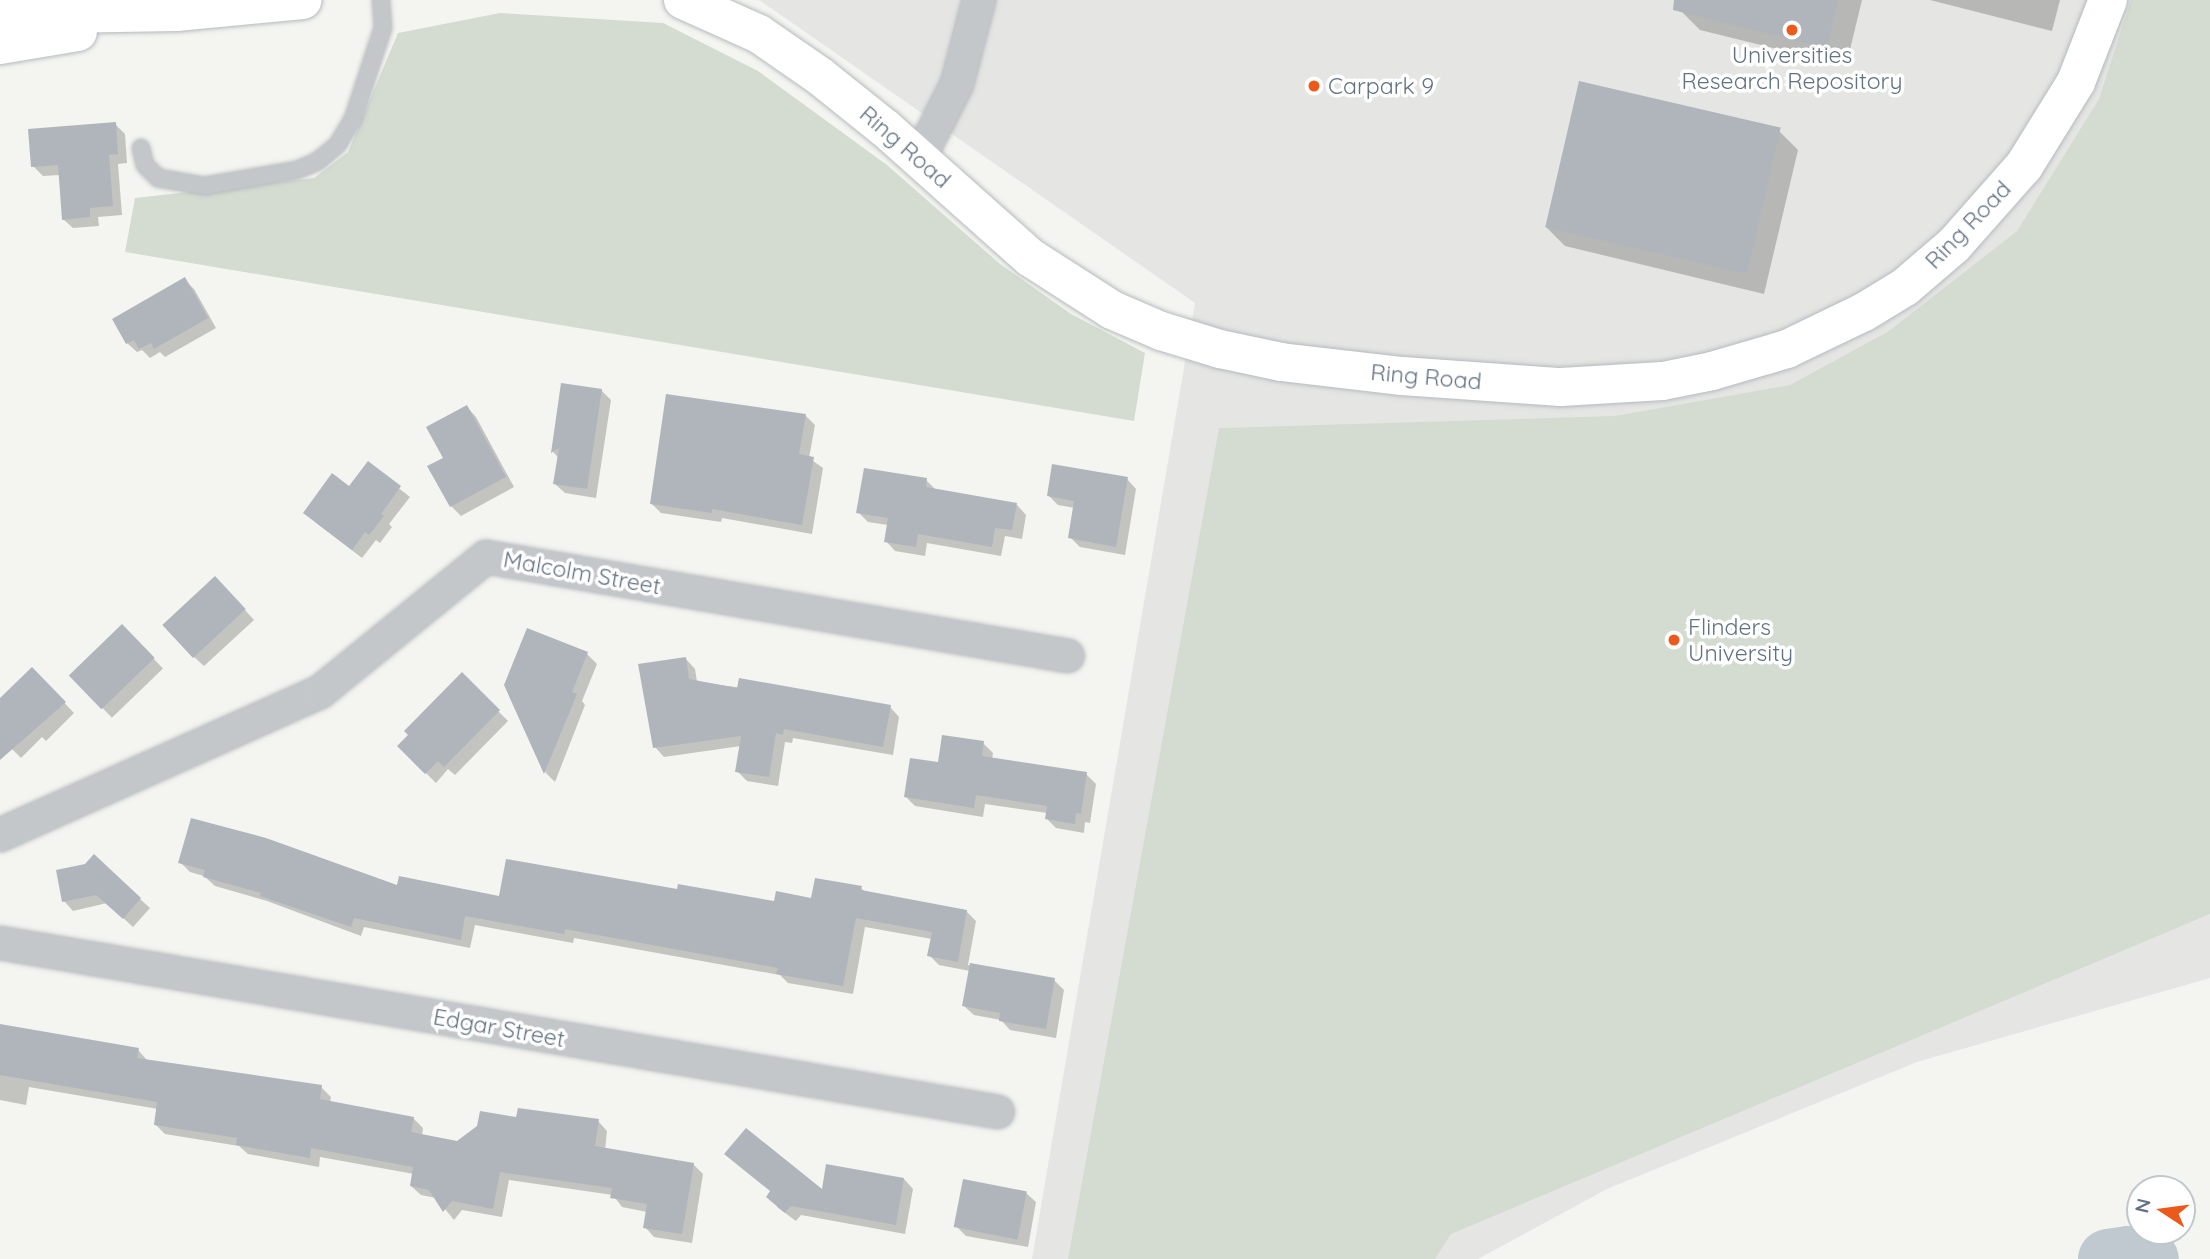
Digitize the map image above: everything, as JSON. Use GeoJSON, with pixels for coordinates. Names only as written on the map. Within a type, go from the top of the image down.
{"type":"FeatureCollection","features":[{"type":"Feature","properties":{"kind":"street"},"geometry":{"type":"LineString","coordinates":[[0,15],[176,12],[302,0]]}},
{"type":"Feature","properties":{"kind":"street","name":"Ring Road"},"geometry":{"type":"LineString","coordinates":[[683,0],[759,34],[821,77],[1031,258],[1112,310],[1161,331],[1281,362],[1402,376],[1561,387],[1663,381],[1712,372],[1787,349],[1864,312],[1905,287],[1954,245],[2024,166],[2076,82],[2108,0]]}},
{"type":"Feature","properties":{"kind":"street"},"geometry":{"type":"LineString","coordinates":[[919,159],[957,84],[979,0]]}},
{"type":"Feature","properties":{"kind":"street"},"geometry":{"type":"LineString","coordinates":[[0,45],[38,41],[176,12]]}},
{"type":"Feature","properties":{"kind":"street"},"geometry":{"type":"LineString","coordinates":[[0,55],[38,41]]}},
{"type":"Feature","properties":{"kind":"street","name":"Malcolm Street"},"geometry":{"type":"LineString","coordinates":[[0,835],[320,692],[486,557],[1068,656]]}},
{"type":"Feature","properties":{"kind":"street","name":"Edgar Street"},"geometry":{"type":"LineString","coordinates":[[0,943],[998,1112]]}},
{"type":"Feature","properties":{"kind":"lane"},"geometry":{"type":"LineString","coordinates":[[141,148],[145,165],[158,178],[205,186],[297,170],[318,161],[338,144],[353,119],[383,28],[381,0]]}},
{"type":"Feature","properties":{"kind":"shaded area","name":"Flinders University"},"geometry":{"type":"Polygon","coordinates":[[[759,0],[2210,0],[2210,978],[1917,1062],[1607,1189],[1478,1259],[1032,1259],[1195,303],[759,0]]]}},
{"type":"Feature","properties":{"kind":"shaded area","name":"Flinders University"},"geometry":{"type":"Polygon","coordinates":[[[2131,0],[2210,0],[2210,914],[1451,1234],[1435,1259],[1068,1259],[1219,428],[1615,416],[1790,385],[1889,331],[2017,231],[2099,99],[2131,0]]]}},
{"type":"Feature","properties":{"kind":"shaded area"},"geometry":{"type":"Polygon","coordinates":[[[500,13],[663,23],[758,71],[887,165],[1000,264],[1071,314],[1145,353],[1134,421],[125,252],[135,198],[314,178],[348,152],[398,33],[500,13]]]}},
{"type":"Feature","properties":{"kind":"building","name":"Universities Research Repository"},"geometry":{"type":"Polygon","coordinates":[[[1674,0],[1838,0],[1827,48],[1673,10],[1674,0]]]}},
{"type":"Feature","properties":{"kind":"building"},"geometry":{"type":"Polygon","coordinates":[[[1579,81],[1781,128],[1747,274],[1545,227],[1579,81]]]}},
{"type":"Feature","properties":{"kind":"building"},"geometry":{"type":"Polygon","coordinates":[[[116,122],[118,154],[109,155],[113,206],[90,208],[90,217],[62,220],[58,165],[31,167],[28,129],[116,122]]]}},
{"type":"Feature","properties":{"kind":"building"},"geometry":{"type":"Polygon","coordinates":[[[185,277],[208,318],[154,349],[151,343],[139,349],[134,340],[126,344],[112,319],[185,277]]]}},
{"type":"Feature","properties":{"kind":"building"},"geometry":{"type":"Polygon","coordinates":[[[561,383],[602,389],[587,489],[553,484],[559,448],[551,453],[561,383]]]}},
{"type":"Feature","properties":{"kind":"building"},"geometry":{"type":"Polygon","coordinates":[[[666,394],[806,414],[799,454],[814,457],[802,525],[712,509],[712,513],[650,504],[666,394]]]}},
{"type":"Feature","properties":{"kind":"building"},"geometry":{"type":"Polygon","coordinates":[[[467,405],[506,477],[450,507],[427,466],[443,458],[426,427],[467,405]]]}},
{"type":"Feature","properties":{"kind":"building"},"geometry":{"type":"Polygon","coordinates":[[[368,461],[401,486],[381,514],[384,516],[369,535],[365,532],[352,550],[303,513],[332,473],[349,486],[368,461]]]}},
{"type":"Feature","properties":{"kind":"building"},"geometry":{"type":"Polygon","coordinates":[[[1052,464],[1128,477],[1116,547],[1068,538],[1074,501],[1047,496],[1052,464]]]}},
{"type":"Feature","properties":{"kind":"building"},"geometry":{"type":"Polygon","coordinates":[[[864,468],[927,478],[926,487],[1017,503],[1012,530],[995,528],[992,547],[918,534],[916,547],[884,542],[888,518],[856,513],[864,468]]]}},
{"type":"Feature","properties":{"kind":"building"},"geometry":{"type":"Polygon","coordinates":[[[215,576],[246,609],[193,658],[162,625],[215,576]]]}},
{"type":"Feature","properties":{"kind":"building"},"geometry":{"type":"Polygon","coordinates":[[[122,624],[155,658],[101,709],[69,675],[122,624]]]}},
{"type":"Feature","properties":{"kind":"building"},"geometry":{"type":"Polygon","coordinates":[[[527,628],[588,652],[572,692],[577,694],[544,774],[504,685],[527,628]]]}},
{"type":"Feature","properties":{"kind":"building"},"geometry":{"type":"Polygon","coordinates":[[[686,657],[689,679],[737,688],[739,678],[891,705],[883,747],[784,729],[783,735],[776,733],[769,777],[735,772],[741,736],[653,748],[638,664],[686,657]]]}},
{"type":"Feature","properties":{"kind":"building"},"geometry":{"type":"Polygon","coordinates":[[[32,667],[66,702],[0,760],[0,698],[32,667]]]}},
{"type":"Feature","properties":{"kind":"building"},"geometry":{"type":"Polygon","coordinates":[[[462,672],[500,710],[444,767],[438,761],[425,774],[397,746],[408,735],[404,731],[462,672]]]}},
{"type":"Feature","properties":{"kind":"building"},"geometry":{"type":"Polygon","coordinates":[[[942,735],[984,741],[982,756],[1087,772],[1081,814],[1076,813],[1075,824],[1045,819],[1047,806],[976,795],[974,808],[904,797],[910,758],[938,762],[942,735]]]}},
{"type":"Feature","properties":{"kind":"building"},"geometry":{"type":"Polygon","coordinates":[[[191,818],[266,838],[397,885],[399,876],[499,896],[506,859],[677,889],[678,884],[774,901],[776,891],[811,898],[815,878],[862,886],[861,890],[967,910],[958,962],[927,956],[932,932],[856,918],[843,986],[776,974],[778,968],[565,929],[564,934],[465,916],[461,940],[354,918],[351,927],[260,896],[261,893],[203,877],[205,870],[178,863],[191,818]]]}},
{"type":"Feature","properties":{"kind":"building"},"geometry":{"type":"Polygon","coordinates":[[[94,854],[141,898],[123,919],[96,895],[62,902],[56,870],[85,864],[94,854]]]}},
{"type":"Feature","properties":{"kind":"building"},"geometry":{"type":"Polygon","coordinates":[[[970,963],[1055,978],[1046,1029],[999,1021],[1000,1013],[962,1006],[970,963]]]}},
{"type":"Feature","properties":{"kind":"building"},"geometry":{"type":"Polygon","coordinates":[[[0,1024],[139,1048],[137,1058],[322,1085],[320,1099],[414,1117],[411,1132],[457,1141],[477,1126],[480,1111],[516,1117],[518,1108],[599,1119],[595,1146],[694,1163],[682,1234],[643,1228],[647,1204],[610,1198],[612,1188],[500,1172],[493,1209],[452,1201],[443,1212],[429,1190],[410,1186],[413,1167],[311,1148],[310,1158],[236,1145],[237,1138],[154,1125],[157,1102],[0,1075],[0,1024]]]}},
{"type":"Feature","properties":{"kind":"building"},"geometry":{"type":"Polygon","coordinates":[[[746,1128],[822,1189],[826,1164],[904,1178],[896,1225],[791,1206],[785,1213],[766,1197],[770,1191],[724,1154],[746,1128]]]}},
{"type":"Feature","properties":{"kind":"building"},"geometry":{"type":"Polygon","coordinates":[[[963,1179],[1027,1191],[1017,1240],[954,1227],[963,1179]]]}},
{"type":"Feature","properties":{"kind":"waterway"},"geometry":{"type":"LineString","coordinates":[[2108,1259],[2129,1256],[2149,1259]]}},
{"type":"Feature","properties":{"kind":"place","name":"Universities Research Repository"},"geometry":{"type":"Point","coordinates":[1792,30]}},
{"type":"Feature","properties":{"kind":"place","name":"Carpark 9"},"geometry":{"type":"Point","coordinates":[1314,86]}},
{"type":"Feature","properties":{"kind":"place","name":"Flinders University"},"geometry":{"type":"Point","coordinates":[1674,640]}}]}
